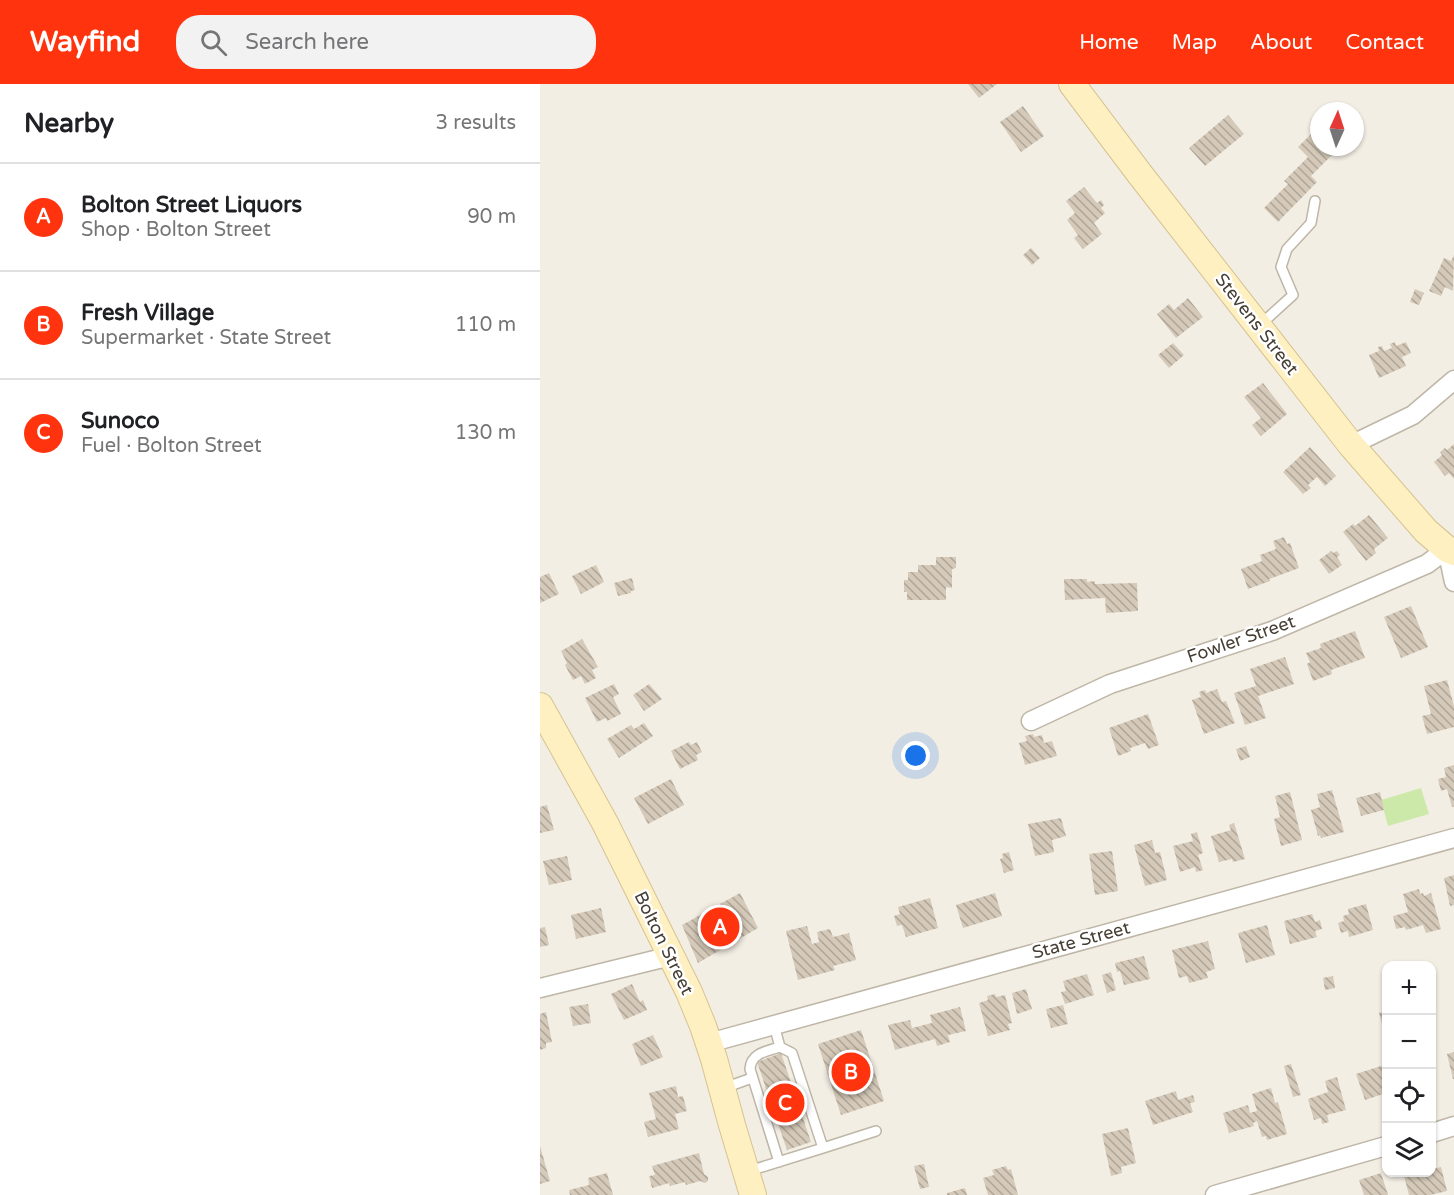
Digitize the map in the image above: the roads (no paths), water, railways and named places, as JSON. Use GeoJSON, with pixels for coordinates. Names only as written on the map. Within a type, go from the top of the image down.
{"type":"FeatureCollection","features":[{"type":"Feature","properties":{"kind":"street","name":"Stevens Street"},"geometry":{"type":"LineString","coordinates":[[1072,84],[1351,446],[1426,531],[1450,550]]}},
{"type":"Feature","properties":{"kind":"street"},"geometry":{"type":"LineString","coordinates":[[1351,446],[1413,415],[1454,380]]}},
{"type":"Feature","properties":{"kind":"street"},"geometry":{"type":"LineString","coordinates":[[1450,550],[1454,582]]}},
{"type":"Feature","properties":{"kind":"street","name":"Fowler Street"},"geometry":{"type":"LineString","coordinates":[[1031,721],[1110,684],[1272,631],[1427,564],[1450,550]]}},
{"type":"Feature","properties":{"kind":"street","name":"Bolton Street"},"geometry":{"type":"LineString","coordinates":[[543,718],[606,824],[689,992],[709,1043],[750,1183]]}},
{"type":"Feature","properties":{"kind":"street","name":"State Street"},"geometry":{"type":"LineString","coordinates":[[709,1043],[1454,838]]}},
{"type":"Feature","properties":{"kind":"street"},"geometry":{"type":"LineString","coordinates":[[540,988],[671,956]]}},
{"type":"Feature","properties":{"kind":"street"},"geometry":{"type":"LineString","coordinates":[[1436,1131],[1454,1126]]}},
{"type":"Feature","properties":{"kind":"street"},"geometry":{"type":"LineString","coordinates":[[1215,1195],[1382,1147]]}},
{"type":"Feature","properties":{"kind":"lane"},"geometry":{"type":"LineString","coordinates":[[1258,326],[1293,295],[1281,267],[1287,249],[1311,223],[1315,201]]}},
{"type":"Feature","properties":{"kind":"lane"},"geometry":{"type":"LineString","coordinates":[[774,1025],[780,1047]]}},
{"type":"Feature","properties":{"kind":"lane"},"geometry":{"type":"LineString","coordinates":[[779,1162],[770,1132],[768,1109],[750,1069],[750,1062],[762,1053],[780,1047],[792,1053],[794,1075],[801,1097],[808,1118],[823,1148]]}},
{"type":"Feature","properties":{"kind":"lane"},"geometry":{"type":"LineString","coordinates":[[722,1089],[757,1083]]}},
{"type":"Feature","properties":{"kind":"lane"},"geometry":{"type":"LineString","coordinates":[[770,1132],[780,1128]]}},
{"type":"Feature","properties":{"kind":"lane"},"geometry":{"type":"LineString","coordinates":[[750,1183],[779,1162],[876,1131]]}},
{"type":"Feature","properties":{"kind":"place","name":"Bolton Street Liquors"},"geometry":{"type":"Point","coordinates":[720,927]}},
{"type":"Feature","properties":{"kind":"place","name":"Fresh Village"},"geometry":{"type":"Point","coordinates":[851,1072]}},
{"type":"Feature","properties":{"kind":"place","name":"Sunoco"},"geometry":{"type":"Point","coordinates":[785,1103]}}]}
